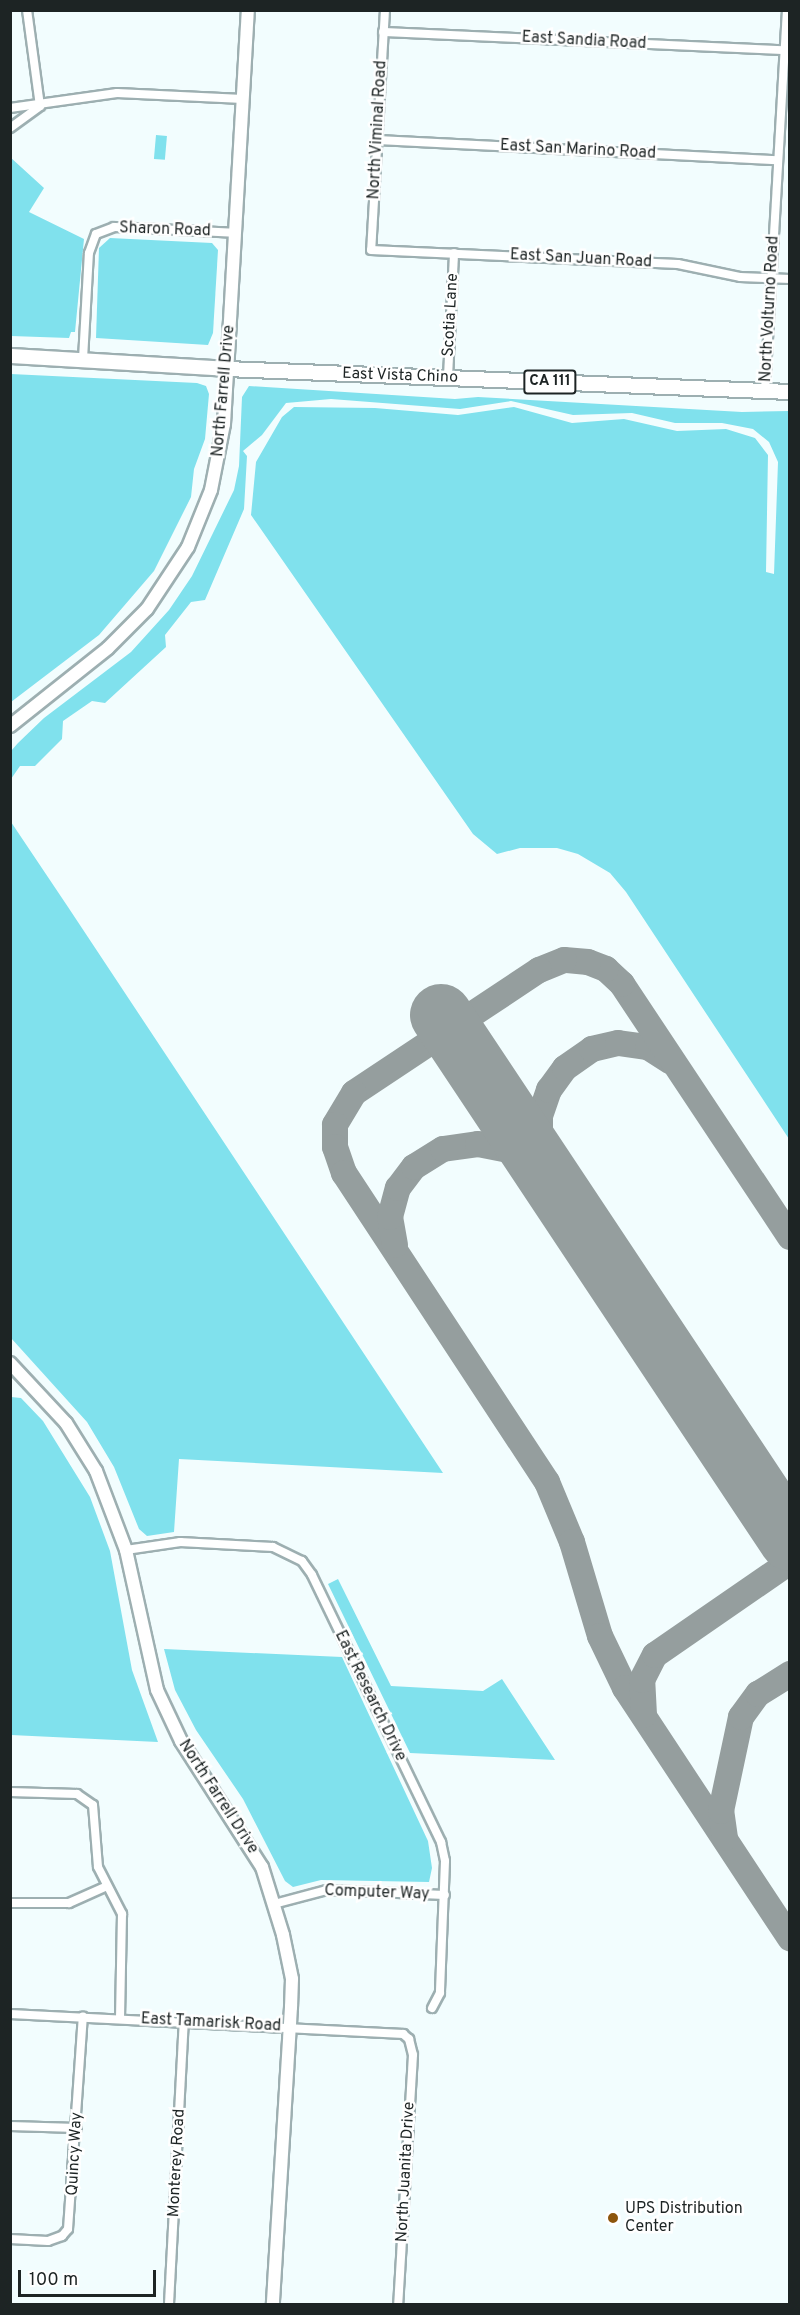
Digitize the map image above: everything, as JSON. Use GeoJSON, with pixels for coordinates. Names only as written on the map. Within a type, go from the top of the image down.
{"type":"FeatureCollection","features":[{"type":"Feature","properties":{"kind":"main road","name":"East Vista Chino"},"geometry":{"type":"LineString","coordinates":[[10,356],[227,369],[789,392]]}},
{"type":"Feature","properties":{"kind":"street"},"geometry":{"type":"LineString","coordinates":[[27,10],[40,106]]}},
{"type":"Feature","properties":{"kind":"street","name":"North Farrell Drive"},"geometry":{"type":"LineString","coordinates":[[10,726],[129,629],[177,566],[211,490],[222,441],[248,10]]}},
{"type":"Feature","properties":{"kind":"street","name":"North Viminal Road"},"geometry":{"type":"LineString","coordinates":[[371,250],[385,10]]}},
{"type":"Feature","properties":{"kind":"street","name":"North Volturno Road"},"geometry":{"type":"LineString","coordinates":[[765,391],[787,10]]}},
{"type":"Feature","properties":{"kind":"street","name":"East Sandia Road"},"geometry":{"type":"LineString","coordinates":[[383,32],[784,50]]}},
{"type":"Feature","properties":{"kind":"street"},"geometry":{"type":"LineString","coordinates":[[10,108],[40,106],[117,93],[243,99]]}},
{"type":"Feature","properties":{"kind":"street"},"geometry":{"type":"LineString","coordinates":[[10,128],[40,106]]}},
{"type":"Feature","properties":{"kind":"street","name":"East San Marino Road"},"geometry":{"type":"LineString","coordinates":[[377,140],[778,160]]}},
{"type":"Feature","properties":{"kind":"street","name":"Sharon Road"},"geometry":{"type":"LineString","coordinates":[[83,359],[89,253],[96,234],[114,227],[235,233]]}},
{"type":"Feature","properties":{"kind":"street","name":"East San Juan Road"},"geometry":{"type":"LineString","coordinates":[[371,250],[678,264],[740,277],[789,279]]}},
{"type":"Feature","properties":{"kind":"street","name":"Scotia Lane"},"geometry":{"type":"LineString","coordinates":[[448,377],[454,252]]}},
{"type":"Feature","properties":{"kind":"street","name":"North Farrell Drive"},"geometry":{"type":"LineString","coordinates":[[12,1369],[54,1408],[87,1455],[104,1488],[126,1550],[144,1641],[170,1720],[247,1839],[262,1867],[274,1904],[292,1979],[273,2304]]}},
{"type":"Feature","properties":{"kind":"street","name":"East Research Drive"},"geometry":{"type":"LineString","coordinates":[[126,1550],[180,1542],[273,1547],[302,1562],[441,1842],[445,1895],[440,1993],[432,2008]]}},
{"type":"Feature","properties":{"kind":"street"},"geometry":{"type":"LineString","coordinates":[[10,1792],[77,1794],[88,1799],[96,1815],[98,1867],[105,1887],[122,1914],[120,2019]]}},
{"type":"Feature","properties":{"kind":"street"},"geometry":{"type":"LineString","coordinates":[[10,1903],[69,1903],[105,1887]]}},
{"type":"Feature","properties":{"kind":"street","name":"Computer Way"},"geometry":{"type":"LineString","coordinates":[[274,1904],[327,1890],[445,1895]]}},
{"type":"Feature","properties":{"kind":"street","name":"East Tamarisk Road"},"geometry":{"type":"LineString","coordinates":[[10,2014],[393,2032],[409,2039]]}},
{"type":"Feature","properties":{"kind":"street","name":"Quincy Way"},"geometry":{"type":"LineString","coordinates":[[10,2238],[48,2241],[62,2236],[68,2229],[77,2128],[83,2017]]}},
{"type":"Feature","properties":{"kind":"street","name":"Monterey Road"},"geometry":{"type":"LineString","coordinates":[[169,2304],[184,2022]]}},
{"type":"Feature","properties":{"kind":"street","name":"North Juanita Drive"},"geometry":{"type":"LineString","coordinates":[[398,2304],[413,2055],[409,2039]]}},
{"type":"Feature","properties":{"kind":"street"},"geometry":{"type":"LineString","coordinates":[[10,2126],[77,2128]]}},
{"type":"Feature","properties":{"kind":"shaded area"},"geometry":{"type":"Polygon","coordinates":[[[156,135],[167,136],[165,160],[154,159],[156,135]]]}},
{"type":"Feature","properties":{"kind":"shaded area"},"geometry":{"type":"Polygon","coordinates":[[[10,157],[44,188],[29,212],[84,239],[75,332],[71,332],[69,338],[11,336],[10,157]]]}},
{"type":"Feature","properties":{"kind":"shaded area"},"geometry":{"type":"Polygon","coordinates":[[[110,238],[212,243],[218,250],[213,333],[208,345],[96,338],[99,248],[110,238]]]}},
{"type":"Feature","properties":{"kind":"shaded area"},"geometry":{"type":"Polygon","coordinates":[[[11,374],[197,383],[206,386],[209,394],[205,439],[194,469],[191,497],[154,571],[99,635],[11,702],[11,374]]]}},
{"type":"Feature","properties":{"kind":"shaded area"},"geometry":{"type":"Polygon","coordinates":[[[249,386],[455,399],[478,397],[742,412],[789,411],[789,1139],[626,892],[610,873],[578,854],[557,848],[520,848],[497,854],[473,834],[251,515],[256,462],[282,417],[294,407],[375,408],[458,415],[514,407],[572,423],[624,419],[677,431],[726,429],[755,438],[768,455],[766,572],[774,574],[778,462],[769,442],[753,429],[722,423],[675,423],[632,413],[573,415],[511,401],[460,409],[331,399],[286,403],[262,435],[243,451],[247,456],[244,509],[205,600],[191,602],[165,635],[166,647],[105,703],[92,701],[63,721],[62,739],[35,766],[20,766],[11,779],[11,751],[18,743],[44,718],[131,652],[169,610],[192,576],[234,490],[239,466],[242,397],[249,386]]]}},
{"type":"Feature","properties":{"kind":"shaded area"},"geometry":{"type":"Polygon","coordinates":[[[11,822],[443,1473],[179,1459],[174,1532],[147,1536],[139,1529],[114,1467],[87,1422],[11,1338],[11,822]]]}},
{"type":"Feature","properties":{"kind":"shaded area"},"geometry":{"type":"Polygon","coordinates":[[[11,1397],[21,1398],[43,1421],[90,1497],[110,1551],[132,1670],[158,1742],[11,1735],[11,1397]]]}},
{"type":"Feature","properties":{"kind":"shaded area"},"geometry":{"type":"Polygon","coordinates":[[[338,1579],[391,1686],[483,1691],[502,1679],[555,1760],[410,1753],[328,1584],[338,1579]]]}},
{"type":"Feature","properties":{"kind":"shaded area"},"geometry":{"type":"Polygon","coordinates":[[[164,1649],[342,1657],[428,1841],[432,1868],[429,1882],[321,1880],[293,1887],[285,1881],[243,1799],[196,1730],[175,1690],[164,1649]]]}},
{"type":"Feature","properties":{"kind":"taxiway"},"geometry":{"type":"LineString","coordinates":[[790,1237],[622,984],[606,969],[588,962],[564,960],[539,970],[354,1093],[335,1125],[335,1147],[344,1173],[547,1482],[572,1542],[600,1636],[625,1688],[790,1938]]}},
{"type":"Feature","properties":{"kind":"taxiway"},"geometry":{"type":"LineString","coordinates":[[552,1180],[540,1145],[540,1116],[549,1090],[565,1068],[592,1049],[618,1043],[648,1047],[671,1062]]}},
{"type":"Feature","properties":{"kind":"taxiway"},"geometry":{"type":"LineString","coordinates":[[395,1245],[390,1217],[398,1188],[414,1167],[443,1149],[478,1144],[508,1150],[534,1165],[555,1187]]}},
{"type":"Feature","properties":{"kind":"taxiway"},"geometry":{"type":"LineString","coordinates":[[644,1715],[642,1680],[655,1655],[790,1562]]}},
{"type":"Feature","properties":{"kind":"taxiway"},"geometry":{"type":"LineString","coordinates":[[725,1838],[721,1811],[741,1717],[758,1694],[790,1674]]}},
{"type":"Feature","properties":{"kind":"runway"},"geometry":{"type":"LineString","coordinates":[[441,1015],[790,1540]]}},
{"type":"Feature","properties":{"kind":"place","name":"UPS Distribution Center"},"geometry":{"type":"Point","coordinates":[613,2218]}}]}
